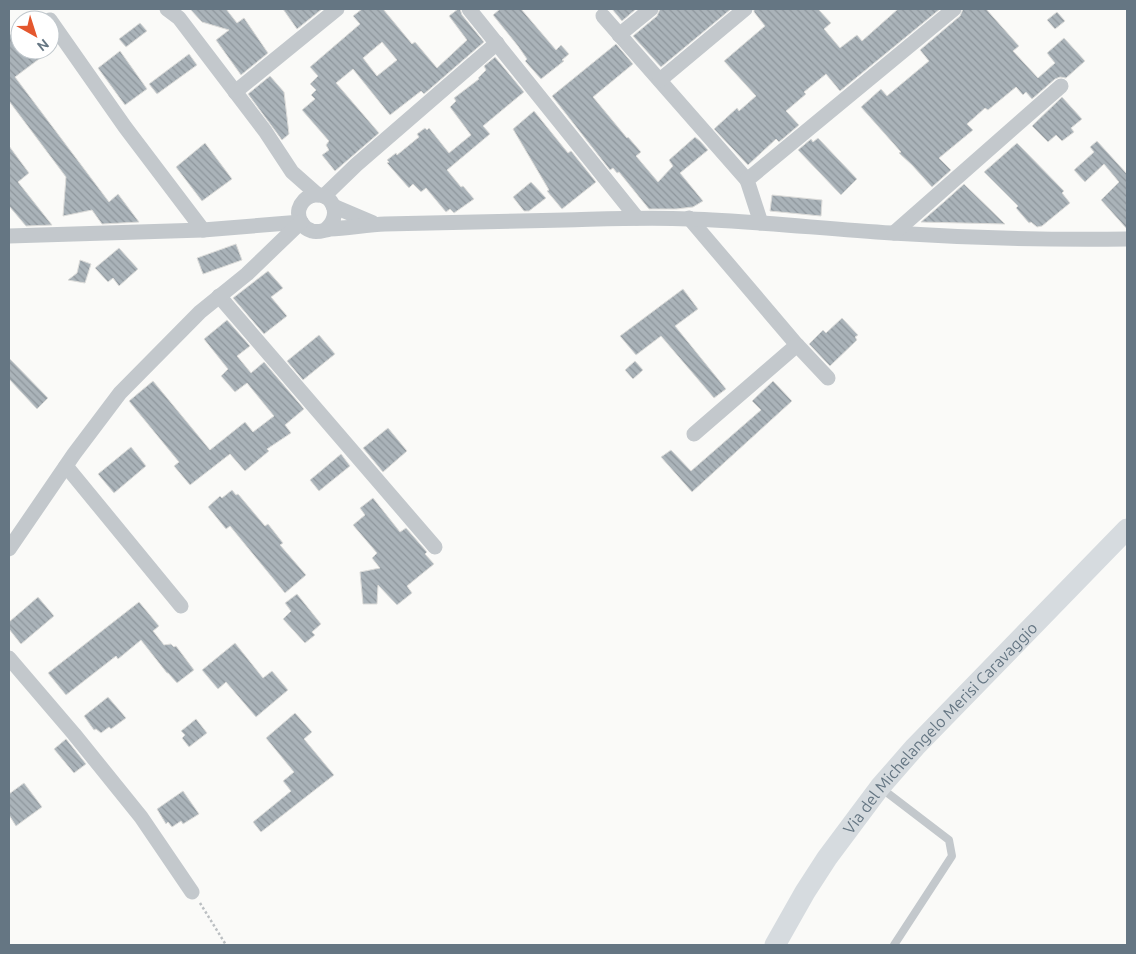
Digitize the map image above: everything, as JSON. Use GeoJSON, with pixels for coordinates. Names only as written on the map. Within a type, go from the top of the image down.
{"type":"FeatureCollection","features":[{"type":"Feature","properties":{"kind":"street"},"geometry":{"type":"LineString","coordinates":[[167,9],[179,18],[265,131],[292,172],[325,199],[335,212],[332,224],[325,230]]}},
{"type":"Feature","properties":{"kind":"street"},"geometry":{"type":"LineString","coordinates":[[235,92],[337,9]]}},
{"type":"Feature","properties":{"kind":"street"},"geometry":{"type":"LineString","coordinates":[[469,9],[637,218]]}},
{"type":"Feature","properties":{"kind":"street"},"geometry":{"type":"LineString","coordinates":[[619,35],[651,9]]}},
{"type":"Feature","properties":{"kind":"street"},"geometry":{"type":"LineString","coordinates":[[660,80],[745,9]]}},
{"type":"Feature","properties":{"kind":"street"},"geometry":{"type":"LineString","coordinates":[[747,180],[954,9]]}},
{"type":"Feature","properties":{"kind":"street"},"geometry":{"type":"LineString","coordinates":[[603,16],[747,180],[761,223]]}},
{"type":"Feature","properties":{"kind":"street"},"geometry":{"type":"LineString","coordinates":[[60,34],[203,230]]}},
{"type":"Feature","properties":{"kind":"street"},"geometry":{"type":"LineString","coordinates":[[325,199],[356,165],[497,43]]}},
{"type":"Feature","properties":{"kind":"street"},"geometry":{"type":"LineString","coordinates":[[894,233],[1061,86]]}},
{"type":"Feature","properties":{"kind":"street"},"geometry":{"type":"LineString","coordinates":[[292,172],[300,206],[299,215],[301,222],[312,231],[377,224],[689,218],[894,233],[1060,240],[1127,239]]}},
{"type":"Feature","properties":{"kind":"street"},"geometry":{"type":"LineString","coordinates":[[300,206],[311,196],[325,199],[377,224]]}},
{"type":"Feature","properties":{"kind":"street"},"geometry":{"type":"LineString","coordinates":[[689,218],[797,345],[828,378]]}},
{"type":"Feature","properties":{"kind":"street"},"geometry":{"type":"LineString","coordinates":[[9,236],[203,230],[301,222]]}},
{"type":"Feature","properties":{"kind":"street"},"geometry":{"type":"LineString","coordinates":[[9,549],[66,466],[120,393],[200,312],[247,274],[301,222]]}},
{"type":"Feature","properties":{"kind":"street"},"geometry":{"type":"LineString","coordinates":[[219,296],[435,547]]}},
{"type":"Feature","properties":{"kind":"street"},"geometry":{"type":"LineString","coordinates":[[694,434],[797,345]]}},
{"type":"Feature","properties":{"kind":"street"},"geometry":{"type":"LineString","coordinates":[[66,466],[180,606]]}},
{"type":"Feature","properties":{"kind":"street","name":"Via del Michelangelo Merisi Caravaggio"},"geometry":{"type":"LineString","coordinates":[[775,945],[827,858],[880,787],[915,747],[1127,529]]}},
{"type":"Feature","properties":{"kind":"street"},"geometry":{"type":"LineString","coordinates":[[9,658],[141,817],[192,892]]}},
{"type":"Feature","properties":{"kind":"lane"},"geometry":{"type":"LineString","coordinates":[[880,787],[949,840],[952,856],[894,945]]}},
{"type":"Feature","properties":{"kind":"path"},"geometry":{"type":"LineString","coordinates":[[192,892],[226,945]]}},
{"type":"Feature","properties":{"kind":"building"},"geometry":{"type":"Polygon","coordinates":[[[190,9],[226,9],[237,23],[244,18],[268,53],[241,75],[216,40],[229,30],[202,22],[190,9]]]}},
{"type":"Feature","properties":{"kind":"building"},"geometry":{"type":"Polygon","coordinates":[[[283,9],[322,9],[297,29],[283,9]]]}},
{"type":"Feature","properties":{"kind":"building"},"geometry":{"type":"Polygon","coordinates":[[[362,9],[383,9],[412,44],[415,42],[437,68],[467,40],[449,16],[458,9],[460,9],[462,15],[484,42],[424,94],[421,91],[390,115],[353,69],[336,83],[379,133],[335,171],[322,155],[329,150],[326,145],[329,141],[302,110],[315,99],[311,95],[316,90],[310,84],[318,76],[310,67],[360,24],[353,16],[362,9]],[[382,42],[363,58],[377,76],[397,60],[382,42]]]}},
{"type":"Feature","properties":{"kind":"building"},"geometry":{"type":"Polygon","coordinates":[[[500,9],[521,9],[556,50],[561,45],[569,54],[562,60],[564,61],[541,79],[525,61],[527,59],[518,46],[493,15],[500,9]]]}},
{"type":"Feature","properties":{"kind":"building"},"geometry":{"type":"Polygon","coordinates":[[[612,9],[636,9],[622,21],[612,9]]]}},
{"type":"Feature","properties":{"kind":"building"},"geometry":{"type":"Polygon","coordinates":[[[660,9],[731,9],[661,67],[633,36],[657,16],[660,9]]]}},
{"type":"Feature","properties":{"kind":"building"},"geometry":{"type":"Polygon","coordinates":[[[754,9],[818,9],[831,23],[824,29],[840,48],[857,35],[862,41],[898,9],[940,9],[840,91],[826,74],[804,92],[806,94],[786,111],[799,125],[779,142],[776,139],[748,165],[714,129],[737,108],[739,111],[756,96],[724,61],[765,26],[754,12],[754,9]]]}},
{"type":"Feature","properties":{"kind":"building"},"geometry":{"type":"Polygon","coordinates":[[[963,9],[986,9],[1019,46],[1013,51],[1038,78],[1055,63],[1047,53],[1064,38],[1085,61],[1066,78],[1060,77],[1055,79],[1032,99],[1026,92],[1023,95],[1016,87],[988,110],[985,108],[967,124],[973,130],[939,158],[951,170],[932,187],[899,153],[901,152],[861,107],[881,89],[887,96],[929,61],[920,50],[960,16],[963,9]]]}},
{"type":"Feature","properties":{"kind":"building"},"geometry":{"type":"Polygon","coordinates":[[[1057,12],[1065,21],[1055,29],[1047,20],[1057,12]]]}},
{"type":"Feature","properties":{"kind":"building"},"geometry":{"type":"Polygon","coordinates":[[[140,23],[147,31],[126,47],[119,39],[140,23]]]}},
{"type":"Feature","properties":{"kind":"building"},"geometry":{"type":"Polygon","coordinates":[[[9,36],[10,60],[38,60],[15,77],[109,202],[118,194],[139,222],[102,224],[92,210],[63,216],[66,177],[9,101],[9,36]]]}},
{"type":"Feature","properties":{"kind":"building"},"geometry":{"type":"Polygon","coordinates":[[[616,44],[633,64],[593,97],[641,152],[636,156],[658,182],[673,166],[669,160],[695,137],[700,141],[708,150],[680,173],[703,201],[693,207],[649,209],[619,172],[617,173],[613,168],[610,170],[552,96],[616,44]]]}},
{"type":"Feature","properties":{"kind":"building"},"geometry":{"type":"Polygon","coordinates":[[[120,51],[147,89],[125,105],[98,68],[120,51]]]}},
{"type":"Feature","properties":{"kind":"building"},"geometry":{"type":"Polygon","coordinates":[[[189,54],[197,65],[157,94],[149,84],[189,54]]]}},
{"type":"Feature","properties":{"kind":"building"},"geometry":{"type":"Polygon","coordinates":[[[495,57],[524,92],[483,126],[490,134],[447,170],[474,199],[454,213],[450,209],[446,212],[426,188],[421,192],[413,184],[409,188],[387,163],[389,162],[387,160],[396,153],[397,155],[419,137],[417,134],[425,128],[427,130],[429,128],[449,153],[471,135],[450,107],[456,101],[454,98],[479,79],[486,70],[484,66],[495,57]]]}},
{"type":"Feature","properties":{"kind":"building"},"geometry":{"type":"Polygon","coordinates":[[[270,76],[284,92],[289,134],[282,140],[248,94],[270,76]]]}},
{"type":"Feature","properties":{"kind":"building"},"geometry":{"type":"Polygon","coordinates":[[[1062,97],[1082,119],[1071,128],[1074,132],[1062,141],[1056,135],[1048,142],[1032,126],[1062,97]]]}},
{"type":"Feature","properties":{"kind":"building"},"geometry":{"type":"Polygon","coordinates":[[[534,111],[568,153],[571,151],[596,182],[562,209],[547,191],[549,190],[513,129],[534,111]]]}},
{"type":"Feature","properties":{"kind":"building"},"geometry":{"type":"Polygon","coordinates":[[[818,138],[857,179],[841,195],[798,150],[811,139],[813,142],[818,138]]]}},
{"type":"Feature","properties":{"kind":"building"},"geometry":{"type":"Polygon","coordinates":[[[1097,141],[1127,174],[1127,229],[1101,200],[1119,182],[1104,164],[1085,182],[1074,170],[1094,152],[1090,147],[1097,141]]]}},
{"type":"Feature","properties":{"kind":"building"},"geometry":{"type":"Polygon","coordinates":[[[205,143],[232,179],[202,201],[176,167],[205,143]]]}},
{"type":"Feature","properties":{"kind":"building"},"geometry":{"type":"Polygon","coordinates":[[[1017,143],[1064,191],[1062,193],[1070,203],[1042,226],[1037,227],[1031,222],[1029,223],[1016,208],[1018,206],[984,172],[1017,143]]]}},
{"type":"Feature","properties":{"kind":"building"},"geometry":{"type":"Polygon","coordinates":[[[9,146],[29,173],[18,182],[52,225],[26,226],[9,206],[9,146]]]}},
{"type":"Feature","properties":{"kind":"building"},"geometry":{"type":"Polygon","coordinates":[[[531,182],[546,198],[529,211],[524,211],[513,197],[531,182]]]}},
{"type":"Feature","properties":{"kind":"building"},"geometry":{"type":"Polygon","coordinates":[[[964,184],[1005,224],[921,222],[944,202],[964,184]]]}},
{"type":"Feature","properties":{"kind":"building"},"geometry":{"type":"Polygon","coordinates":[[[772,195],[822,200],[821,216],[770,211],[772,195]]]}},
{"type":"Feature","properties":{"kind":"building"},"geometry":{"type":"Polygon","coordinates":[[[236,244],[242,260],[203,274],[197,258],[236,244]]]}},
{"type":"Feature","properties":{"kind":"building"},"geometry":{"type":"Polygon","coordinates":[[[119,248],[138,269],[119,286],[113,278],[108,282],[95,268],[119,248]]]}},
{"type":"Feature","properties":{"kind":"building"},"geometry":{"type":"Polygon","coordinates":[[[80,260],[91,264],[85,283],[68,280],[77,273],[80,260]]]}},
{"type":"Feature","properties":{"kind":"building"},"geometry":{"type":"Polygon","coordinates":[[[268,271],[283,288],[271,297],[287,316],[264,334],[233,298],[268,271]]]}},
{"type":"Feature","properties":{"kind":"building"},"geometry":{"type":"Polygon","coordinates":[[[683,289],[698,309],[675,326],[726,389],[714,398],[661,336],[636,355],[620,336],[683,289]]]}},
{"type":"Feature","properties":{"kind":"building"},"geometry":{"type":"Polygon","coordinates":[[[842,318],[858,335],[855,337],[857,340],[830,366],[809,344],[823,330],[826,333],[842,318]]]}},
{"type":"Feature","properties":{"kind":"building"},"geometry":{"type":"Polygon","coordinates":[[[227,320],[250,346],[237,356],[251,373],[264,362],[304,409],[285,425],[291,433],[267,449],[269,451],[245,471],[230,454],[190,485],[174,466],[179,462],[129,401],[153,381],[210,450],[245,422],[253,432],[274,416],[247,383],[235,392],[221,376],[228,369],[204,339],[227,320]]]}},
{"type":"Feature","properties":{"kind":"building"},"geometry":{"type":"Polygon","coordinates":[[[319,335],[335,354],[303,380],[287,361],[319,335]]]}},
{"type":"Feature","properties":{"kind":"building"},"geometry":{"type":"Polygon","coordinates":[[[9,358],[48,398],[37,409],[9,379],[9,358]]]}},
{"type":"Feature","properties":{"kind":"building"},"geometry":{"type":"Polygon","coordinates":[[[635,361],[643,370],[633,379],[625,370],[635,361]]]}},
{"type":"Feature","properties":{"kind":"building"},"geometry":{"type":"Polygon","coordinates":[[[773,381],[792,401],[692,492],[661,457],[671,450],[691,471],[761,410],[752,401],[773,381]]]}},
{"type":"Feature","properties":{"kind":"building"},"geometry":{"type":"Polygon","coordinates":[[[388,428],[407,451],[383,472],[363,448],[388,428]]]}},
{"type":"Feature","properties":{"kind":"building"},"geometry":{"type":"Polygon","coordinates":[[[131,447],[146,466],[114,493],[98,474],[131,447]]]}},
{"type":"Feature","properties":{"kind":"building"},"geometry":{"type":"Polygon","coordinates":[[[341,454],[350,466],[319,491],[310,480],[341,454]]]}},
{"type":"Feature","properties":{"kind":"building"},"geometry":{"type":"Polygon","coordinates":[[[232,490],[236,495],[238,494],[265,526],[268,524],[283,543],[280,545],[306,575],[285,593],[230,526],[226,529],[208,507],[220,496],[222,498],[232,490]]]}},
{"type":"Feature","properties":{"kind":"building"},"geometry":{"type":"Polygon","coordinates":[[[373,498],[400,532],[406,528],[427,552],[425,554],[434,564],[407,586],[412,593],[397,605],[378,585],[377,604],[363,604],[360,572],[380,568],[372,558],[377,553],[353,525],[365,515],[360,508],[373,498]]]}},
{"type":"Feature","properties":{"kind":"building"},"geometry":{"type":"Polygon","coordinates":[[[297,594],[321,624],[312,632],[315,635],[305,643],[283,619],[291,611],[285,603],[297,594]]]}},
{"type":"Feature","properties":{"kind":"building"},"geometry":{"type":"Polygon","coordinates":[[[38,597],[54,616],[21,644],[9,629],[9,622],[38,597]]]}},
{"type":"Feature","properties":{"kind":"building"},"geometry":{"type":"Polygon","coordinates":[[[139,602],[159,626],[153,631],[164,645],[171,644],[174,647],[176,646],[194,670],[177,683],[141,640],[118,659],[116,656],[66,695],[48,673],[139,602]]]}},
{"type":"Feature","properties":{"kind":"building"},"geometry":{"type":"Polygon","coordinates":[[[235,643],[263,678],[272,671],[288,690],[256,717],[226,682],[218,689],[202,670],[235,643]]]}},
{"type":"Feature","properties":{"kind":"building"},"geometry":{"type":"Polygon","coordinates":[[[108,697],[126,718],[111,729],[109,727],[101,733],[96,729],[94,730],[84,716],[108,697]]]}},
{"type":"Feature","properties":{"kind":"building"},"geometry":{"type":"Polygon","coordinates":[[[295,713],[312,732],[304,739],[334,775],[261,832],[253,822],[291,791],[283,781],[294,772],[266,738],[295,713]]]}},
{"type":"Feature","properties":{"kind":"building"},"geometry":{"type":"Polygon","coordinates":[[[196,719],[207,733],[189,747],[182,738],[185,735],[181,731],[196,719]]]}},
{"type":"Feature","properties":{"kind":"building"},"geometry":{"type":"Polygon","coordinates":[[[66,739],[86,764],[74,773],[54,749],[66,739]]]}},
{"type":"Feature","properties":{"kind":"building"},"geometry":{"type":"Polygon","coordinates":[[[24,783],[42,807],[16,826],[9,815],[9,794],[24,783]]]}},
{"type":"Feature","properties":{"kind":"building"},"geometry":{"type":"Polygon","coordinates":[[[183,791],[199,814],[183,824],[181,821],[172,827],[168,822],[166,824],[157,809],[183,791]]]}}]}
